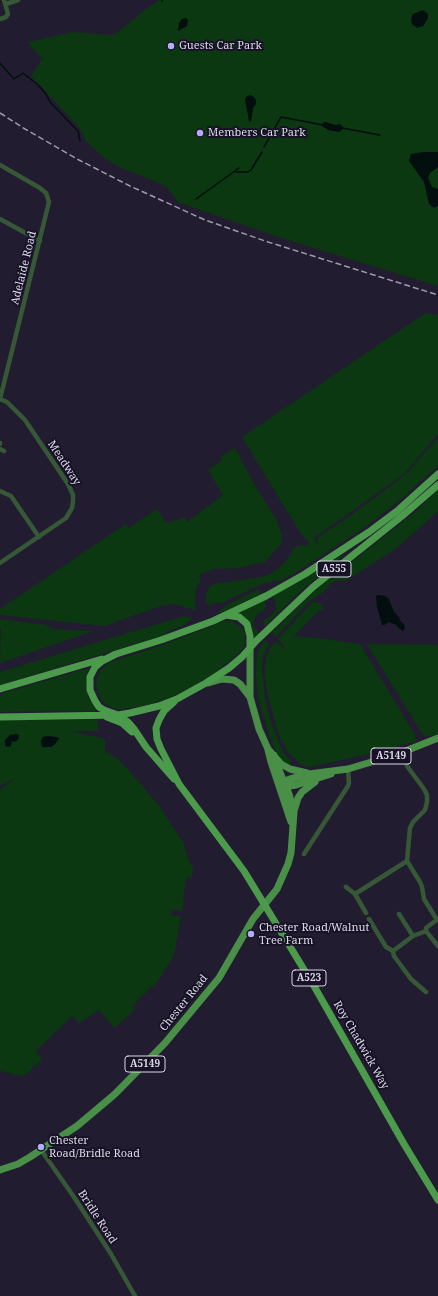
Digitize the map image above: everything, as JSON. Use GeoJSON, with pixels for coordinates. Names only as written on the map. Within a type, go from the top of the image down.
{"type":"FeatureCollection","features":[{"type":"Feature","properties":{"kind":"highway","name":"A555"},"geometry":{"type":"LineString","coordinates":[[0,689],[108,657],[188,630],[226,615],[270,593],[332,558],[397,511],[438,474]]}},
{"type":"Feature","properties":{"kind":"highway","name":"A555"},"geometry":{"type":"LineString","coordinates":[[0,717],[118,715],[142,711],[177,699],[229,668],[313,587],[402,516],[438,485]]}},
{"type":"Feature","properties":{"kind":"highway"},"geometry":{"type":"LineString","coordinates":[[226,615],[239,617],[247,624],[250,636],[250,648]]}},
{"type":"Feature","properties":{"kind":"highway","name":"A555"},"geometry":{"type":"LineString","coordinates":[[108,657],[95,667],[91,673],[90,690],[94,702],[99,707],[118,715]]}},
{"type":"Feature","properties":{"kind":"highway","name":"Roy Chadwick Way"},"geometry":{"type":"LineString","coordinates":[[177,699],[164,711],[156,728],[160,749],[180,784],[244,871],[314,986],[404,1144],[438,1200]]}},
{"type":"Feature","properties":{"kind":"highway","name":"Roy Chadwick Way"},"geometry":{"type":"LineString","coordinates":[[118,715],[128,722],[146,747]]}},
{"type":"Feature","properties":{"kind":"highway","name":"Roy Chadwick Way"},"geometry":{"type":"LineString","coordinates":[[100,716],[115,719],[122,723],[146,747],[165,770],[180,784]]}},
{"type":"Feature","properties":{"kind":"main road","name":"Chester Road"},"geometry":{"type":"LineString","coordinates":[[0,1170],[18,1164],[77,1126],[130,1080],[165,1043],[219,978],[253,919],[277,889],[291,853],[294,812],[283,785],[274,755],[268,749],[259,729],[250,697],[250,648]]}},
{"type":"Feature","properties":{"kind":"main road","name":"Chester Road"},"geometry":{"type":"LineString","coordinates":[[206,683],[222,679],[234,680],[240,684],[250,697]]}},
{"type":"Feature","properties":{"kind":"main road","name":"A5149"},"geometry":{"type":"LineString","coordinates":[[283,785],[328,775],[403,752],[438,738]]}},
{"type":"Feature","properties":{"kind":"main road"},"geometry":{"type":"LineString","coordinates":[[268,749],[271,762],[283,785],[293,826]]}},
{"type":"Feature","properties":{"kind":"main road"},"geometry":{"type":"LineString","coordinates":[[274,755],[290,770],[309,774]]}},
{"type":"Feature","properties":{"kind":"main road","name":"A5149"},"geometry":{"type":"LineString","coordinates":[[283,785],[309,774],[345,769]]}},
{"type":"Feature","properties":{"kind":"main road"},"geometry":{"type":"LineString","coordinates":[[294,812],[298,798],[302,792],[311,784],[328,775]]}},
{"type":"Feature","properties":{"kind":"street"},"geometry":{"type":"LineString","coordinates":[[0,19],[6,17],[8,14],[5,2],[18,0]]}},
{"type":"Feature","properties":{"kind":"street","name":"Adelaide Road"},"geometry":{"type":"LineString","coordinates":[[0,165],[40,188],[48,196],[49,202],[0,399]]}},
{"type":"Feature","properties":{"kind":"street"},"geometry":{"type":"LineString","coordinates":[[0,219],[40,241]]}},
{"type":"Feature","properties":{"kind":"street","name":"Meadway"},"geometry":{"type":"LineString","coordinates":[[0,399],[7,402],[25,420],[68,484],[73,494],[72,508],[66,518],[0,563]]}},
{"type":"Feature","properties":{"kind":"street"},"geometry":{"type":"LineString","coordinates":[[0,491],[11,496],[39,537]]}},
{"type":"Feature","properties":{"kind":"street"},"geometry":{"type":"LineString","coordinates":[[393,951],[413,936],[426,931],[426,928],[438,919],[424,899],[420,882],[407,861],[410,828],[413,822],[425,810],[427,795],[408,768],[403,752]]}},
{"type":"Feature","properties":{"kind":"street"},"geometry":{"type":"LineString","coordinates":[[304,854],[348,786],[349,783],[345,769]]}},
{"type":"Feature","properties":{"kind":"street"},"geometry":{"type":"LineString","coordinates":[[355,894],[407,861]]}},
{"type":"Feature","properties":{"kind":"street"},"geometry":{"type":"LineString","coordinates":[[346,887],[355,894],[366,913]]}},
{"type":"Feature","properties":{"kind":"street"},"geometry":{"type":"LineString","coordinates":[[398,914],[413,936]]}},
{"type":"Feature","properties":{"kind":"street"},"geometry":{"type":"LineString","coordinates":[[369,919],[386,948],[393,951]]}},
{"type":"Feature","properties":{"kind":"street"},"geometry":{"type":"LineString","coordinates":[[426,931],[438,946]]}},
{"type":"Feature","properties":{"kind":"street"},"geometry":{"type":"LineString","coordinates":[[393,951],[394,956],[411,979],[426,992]]}},
{"type":"Feature","properties":{"kind":"street","name":"Bridle Road"},"geometry":{"type":"LineString","coordinates":[[41,1150],[107,1248],[135,1296]]}},
{"type":"Feature","properties":{"kind":"green space"},"geometry":{"type":"Polygon","coordinates":[[[160,0],[438,0],[438,286],[278,237],[178,202],[166,186],[117,166],[103,157],[86,142],[80,128],[31,76],[43,58],[37,54],[28,42],[73,32],[114,35],[160,0]]]}},
{"type":"Feature","properties":{"kind":"green space"},"geometry":{"type":"Polygon","coordinates":[[[426,313],[438,315],[438,434],[404,474],[314,538],[319,547],[317,538],[347,518],[405,475],[437,439],[438,466],[401,499],[361,530],[295,573],[282,580],[264,583],[222,603],[215,602],[209,606],[206,602],[206,594],[210,586],[269,575],[287,560],[294,548],[300,545],[307,546],[309,542],[301,534],[242,437],[426,313]]]}},
{"type":"Feature","properties":{"kind":"green space"},"geometry":{"type":"Polygon","coordinates":[[[235,448],[253,482],[276,519],[282,534],[281,544],[265,562],[237,568],[214,569],[201,574],[199,576],[201,580],[196,591],[195,610],[173,604],[161,606],[104,626],[0,615],[0,609],[126,524],[129,528],[157,509],[166,523],[185,518],[187,522],[223,495],[208,470],[222,460],[220,457],[235,448]]]}},
{"type":"Feature","properties":{"kind":"green space"},"geometry":{"type":"Polygon","coordinates":[[[438,488],[438,511],[398,547],[352,577],[344,581],[339,580],[330,584],[327,589],[309,602],[276,637],[272,632],[318,588],[418,510],[438,488]]]}},
{"type":"Feature","properties":{"kind":"green space"},"geometry":{"type":"Polygon","coordinates":[[[340,555],[342,557],[307,585],[265,626],[264,625],[263,621],[272,615],[276,609],[273,595],[340,555]]]}},
{"type":"Feature","properties":{"kind":"green space"},"geometry":{"type":"Polygon","coordinates":[[[259,589],[261,594],[226,611],[218,612],[227,605],[259,589]]]}},
{"type":"Feature","properties":{"kind":"green space"},"geometry":{"type":"Polygon","coordinates":[[[264,599],[266,604],[265,609],[254,619],[253,626],[259,633],[254,637],[253,629],[249,622],[236,613],[264,599]]]}},
{"type":"Feature","properties":{"kind":"green space"},"geometry":{"type":"Polygon","coordinates":[[[316,602],[321,604],[324,608],[318,611],[294,636],[360,644],[415,735],[416,743],[411,742],[387,750],[310,767],[300,764],[287,751],[278,733],[267,693],[265,675],[266,657],[271,646],[276,641],[283,648],[284,646],[278,639],[312,603],[316,602]]]}},
{"type":"Feature","properties":{"kind":"green space"},"geometry":{"type":"Polygon","coordinates":[[[184,616],[193,618],[186,624],[169,631],[162,636],[0,685],[0,672],[184,616]]]}},
{"type":"Feature","properties":{"kind":"green space"},"geometry":{"type":"Polygon","coordinates":[[[0,619],[46,625],[53,629],[94,631],[0,663],[0,619]]]}},
{"type":"Feature","properties":{"kind":"green space"},"geometry":{"type":"Polygon","coordinates":[[[224,621],[232,621],[241,627],[245,633],[245,643],[242,650],[236,656],[203,682],[169,698],[144,706],[116,709],[107,705],[101,699],[96,681],[100,671],[108,663],[168,643],[224,621]]]}},
{"type":"Feature","properties":{"kind":"green space"},"geometry":{"type":"Polygon","coordinates":[[[265,640],[269,644],[263,656],[262,668],[265,698],[270,719],[282,750],[291,760],[289,767],[280,759],[276,752],[267,729],[258,697],[256,662],[258,652],[265,640]]]}},
{"type":"Feature","properties":{"kind":"green space"},"geometry":{"type":"Polygon","coordinates":[[[367,644],[438,645],[438,734],[428,737],[423,735],[367,644]]]}},
{"type":"Feature","properties":{"kind":"green space"},"geometry":{"type":"Polygon","coordinates":[[[89,668],[86,677],[86,689],[90,701],[97,710],[96,711],[0,712],[0,694],[89,668]]]}},
{"type":"Feature","properties":{"kind":"green space"},"geometry":{"type":"Polygon","coordinates":[[[0,720],[96,720],[98,722],[98,731],[71,731],[105,739],[105,752],[117,758],[160,807],[184,844],[193,869],[192,878],[186,877],[182,911],[172,909],[171,915],[181,917],[174,955],[158,981],[132,1006],[135,1010],[114,1028],[99,1010],[79,1023],[72,1016],[36,1051],[42,1059],[24,1076],[0,1071],[0,790],[15,778],[0,786],[0,720]],[[53,736],[43,737],[41,741],[42,747],[45,748],[53,736]]]}},
{"type":"Feature","properties":{"kind":"shaded area"},"geometry":{"type":"Polygon","coordinates":[[[423,10],[428,14],[428,18],[423,26],[417,28],[412,24],[411,19],[413,14],[423,10]]]}},
{"type":"Feature","properties":{"kind":"shaded area"},"geometry":{"type":"Polygon","coordinates":[[[186,18],[188,20],[187,26],[178,31],[179,23],[182,19],[186,18]]]}},
{"type":"Feature","properties":{"kind":"shaded area"},"geometry":{"type":"Polygon","coordinates":[[[250,95],[256,100],[251,122],[249,121],[245,100],[246,97],[250,95]]]}},
{"type":"Feature","properties":{"kind":"shaded area"},"geometry":{"type":"Polygon","coordinates":[[[325,122],[336,125],[340,124],[343,129],[339,132],[328,130],[322,126],[325,122]]]}},
{"type":"Feature","properties":{"kind":"shaded area"},"geometry":{"type":"Polygon","coordinates":[[[438,152],[438,167],[430,173],[428,178],[432,187],[438,189],[438,206],[434,208],[429,204],[424,182],[409,161],[411,154],[438,152]]]}},
{"type":"Feature","properties":{"kind":"shaded area"},"geometry":{"type":"Polygon","coordinates":[[[376,596],[385,596],[389,599],[394,612],[404,624],[405,629],[402,631],[396,625],[389,622],[382,625],[377,607],[376,596]]]}},
{"type":"Feature","properties":{"kind":"shaded area"},"geometry":{"type":"Polygon","coordinates":[[[10,735],[19,735],[18,740],[14,742],[12,741],[11,746],[7,747],[5,745],[5,740],[10,735]]]}},
{"type":"Feature","properties":{"kind":"shaded area"},"geometry":{"type":"Polygon","coordinates":[[[49,736],[59,738],[51,747],[42,747],[41,741],[43,737],[49,736]]]}},
{"type":"Feature","properties":{"kind":"waterway"},"geometry":{"type":"LineString","coordinates":[[0,63],[14,79],[23,73],[38,85],[46,94],[50,102],[78,131],[80,141]]}},
{"type":"Feature","properties":{"kind":"waterway"},"geometry":{"type":"LineString","coordinates":[[264,147],[281,117],[323,125]]}},
{"type":"Feature","properties":{"kind":"waterway"},"geometry":{"type":"LineString","coordinates":[[342,128],[380,135]]}},
{"type":"Feature","properties":{"kind":"waterway"},"geometry":{"type":"LineString","coordinates":[[236,172],[248,172],[251,170],[262,152]]}},
{"type":"Feature","properties":{"kind":"waterway"},"geometry":{"type":"LineString","coordinates":[[196,199],[239,168]]}},
{"type":"Feature","properties":{"kind":"railway"},"geometry":{"type":"LineString","coordinates":[[0,113],[79,160],[130,186],[205,220],[268,242],[438,295]]}},
{"type":"Feature","properties":{"kind":"place","name":"Guests Car Park"},"geometry":{"type":"Point","coordinates":[171,46]}},
{"type":"Feature","properties":{"kind":"place","name":"Members Car Park"},"geometry":{"type":"Point","coordinates":[200,133]}},
{"type":"Feature","properties":{"kind":"place","name":"Chester Road/Walnut Tree Farm"},"geometry":{"type":"Point","coordinates":[251,934]}},
{"type":"Feature","properties":{"kind":"place","name":"Chester Road/Bridle Road"},"geometry":{"type":"Point","coordinates":[41,1147]}}]}
